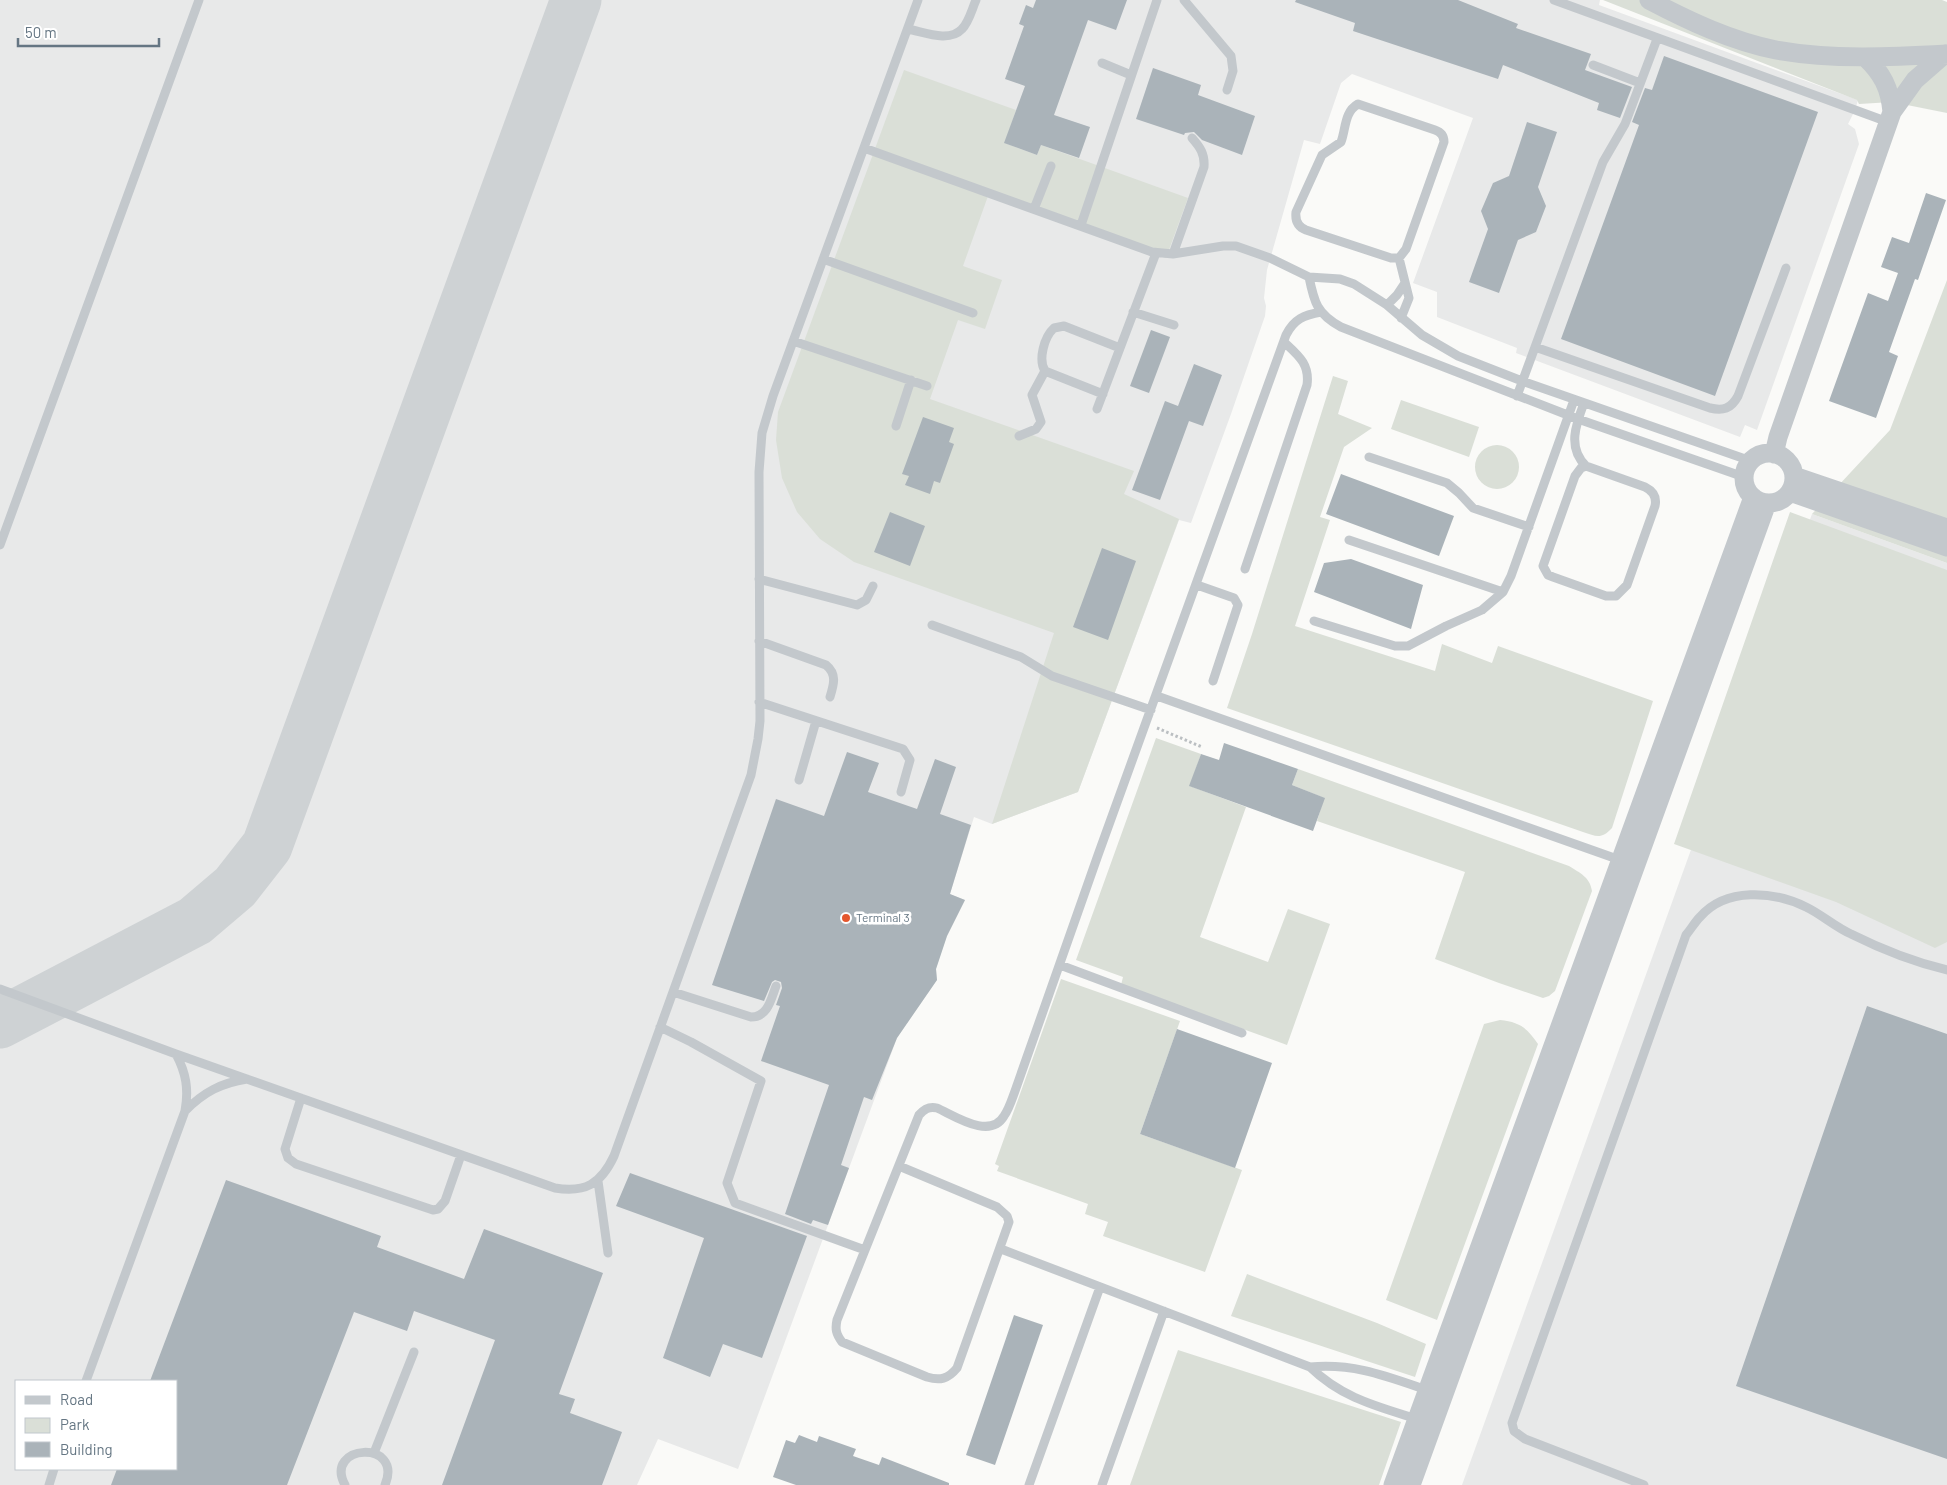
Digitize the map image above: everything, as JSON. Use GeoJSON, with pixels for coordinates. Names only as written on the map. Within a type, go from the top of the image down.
{"type":"FeatureCollection","features":[{"type":"Feature","properties":{"kind":"street"},"geometry":{"type":"LineString","coordinates":[[1649,0],[1688,20],[1731,37],[1776,50],[1865,57],[1946,54]]}},
{"type":"Feature","properties":{"kind":"street"},"geometry":{"type":"LineString","coordinates":[[1774,454],[1778,437],[1890,117],[1915,80],[1946,54]]}},
{"type":"Feature","properties":{"kind":"street"},"geometry":{"type":"LineString","coordinates":[[1865,57],[1885,81],[1891,96],[1890,117]]}},
{"type":"Feature","properties":{"kind":"street"},"geometry":{"type":"LineString","coordinates":[[1774,454],[1788,461],[1792,484],[1784,498],[1775,502],[1760,500],[1746,488],[1747,469],[1758,456],[1774,454]]}},
{"type":"Feature","properties":{"kind":"street"},"geometry":{"type":"LineString","coordinates":[[1792,484],[1947,528]]}},
{"type":"Feature","properties":{"kind":"street"},"geometry":{"type":"LineString","coordinates":[[1792,484],[1947,547]]}},
{"type":"Feature","properties":{"kind":"street"},"geometry":{"type":"LineString","coordinates":[[1393,1485],[1425,1421],[1760,500]]}},
{"type":"Feature","properties":{"kind":"street"},"geometry":{"type":"LineString","coordinates":[[1412,1485],[1425,1421]]}},
{"type":"Feature","properties":{"kind":"lane"},"geometry":{"type":"LineString","coordinates":[[0,545],[199,0]]}},
{"type":"Feature","properties":{"kind":"lane"},"geometry":{"type":"LineString","coordinates":[[0,989],[176,1054],[555,1188],[570,1190],[584,1188],[598,1181],[608,1170],[614,1156],[751,775],[758,739],[759,472],[762,433],[772,396],[918,0]]}},
{"type":"Feature","properties":{"kind":"lane"},"geometry":{"type":"LineString","coordinates":[[908,28],[947,37],[956,34],[963,29],[976,0]]}},
{"type":"Feature","properties":{"kind":"lane"},"geometry":{"type":"LineString","coordinates":[[1081,226],[1157,0]]}},
{"type":"Feature","properties":{"kind":"lane"},"geometry":{"type":"LineString","coordinates":[[1184,0],[1231,56],[1233,71],[1228,90]]}},
{"type":"Feature","properties":{"kind":"lane"},"geometry":{"type":"LineString","coordinates":[[1554,0],[1657,39],[1890,117]]}},
{"type":"Feature","properties":{"kind":"lane"},"geometry":{"type":"LineString","coordinates":[[1517,396],[1603,162],[1625,124],[1657,39]]}},
{"type":"Feature","properties":{"kind":"lane"},"geometry":{"type":"LineString","coordinates":[[1102,64],[1132,75]]}},
{"type":"Feature","properties":{"kind":"lane"},"geometry":{"type":"LineString","coordinates":[[1593,65],[1640,83]]}},
{"type":"Feature","properties":{"kind":"lane"},"geometry":{"type":"LineString","coordinates":[[1358,104],[1436,130],[1444,138],[1406,249],[1399,258],[1391,258],[1306,230],[1298,225],[1296,221],[1296,212],[1322,155],[1341,142],[1345,122],[1353,108],[1358,104]]}},
{"type":"Feature","properties":{"kind":"lane"},"geometry":{"type":"LineString","coordinates":[[1173,254],[1205,161],[1202,150],[1192,138]]}},
{"type":"Feature","properties":{"kind":"lane"},"geometry":{"type":"LineString","coordinates":[[864,148],[1156,253],[1173,254],[1223,246],[1236,246],[1270,258],[1309,277],[1340,279],[1354,284],[1386,305],[1422,335],[1458,356],[1584,403],[1747,469]]}},
{"type":"Feature","properties":{"kind":"lane"},"geometry":{"type":"LineString","coordinates":[[1034,209],[1051,166]]}},
{"type":"Feature","properties":{"kind":"lane"},"geometry":{"type":"LineString","coordinates":[[1097,409],[1156,253]]}},
{"type":"Feature","properties":{"kind":"lane"},"geometry":{"type":"LineString","coordinates":[[1399,258],[1409,298],[1401,318]]}},
{"type":"Feature","properties":{"kind":"lane"},"geometry":{"type":"LineString","coordinates":[[823,259],[973,314]]}},
{"type":"Feature","properties":{"kind":"lane"},"geometry":{"type":"LineString","coordinates":[[1534,347],[1710,408],[1718,410],[1727,409],[1734,404],[1738,396],[1786,268]]}},
{"type":"Feature","properties":{"kind":"lane"},"geometry":{"type":"LineString","coordinates":[[1309,277],[1314,301],[1321,312],[1330,321],[1341,327],[1578,420],[1747,469]]}},
{"type":"Feature","properties":{"kind":"lane"},"geometry":{"type":"LineString","coordinates":[[1386,305],[1397,296],[1405,283]]}},
{"type":"Feature","properties":{"kind":"lane"},"geometry":{"type":"LineString","coordinates":[[1134,312],[1174,325]]}},
{"type":"Feature","properties":{"kind":"lane"},"geometry":{"type":"LineString","coordinates":[[899,1166],[1003,1210],[1009,1222],[957,1368],[944,1379],[935,1379],[842,1342],[837,1336],[836,1320],[919,1115],[927,1108],[937,1108],[983,1127],[998,1123],[1004,1118],[1290,326],[1304,315],[1321,312]]}},
{"type":"Feature","properties":{"kind":"lane"},"geometry":{"type":"LineString","coordinates":[[1103,394],[1045,371],[1041,357],[1050,331],[1058,326],[1064,326],[1120,348]]}},
{"type":"Feature","properties":{"kind":"lane"},"geometry":{"type":"LineString","coordinates":[[793,341],[927,386]]}},
{"type":"Feature","properties":{"kind":"lane"},"geometry":{"type":"LineString","coordinates":[[1245,569],[1308,385],[1309,376],[1303,360],[1284,342]]}},
{"type":"Feature","properties":{"kind":"lane"},"geometry":{"type":"LineString","coordinates":[[1019,436],[1036,429],[1041,422],[1032,395],[1045,371]]}},
{"type":"Feature","properties":{"kind":"lane"},"geometry":{"type":"LineString","coordinates":[[896,426],[911,380]]}},
{"type":"Feature","properties":{"kind":"lane"},"geometry":{"type":"LineString","coordinates":[[1314,621],[1395,646],[1408,646],[1482,610],[1502,592],[1511,576],[1574,400]]}},
{"type":"Feature","properties":{"kind":"lane"},"geometry":{"type":"LineString","coordinates":[[1584,403],[1578,420],[1574,445],[1578,457],[1586,466],[1645,487],[1653,492],[1655,497],[1655,506],[1627,585],[1616,596],[1606,596],[1553,577],[1544,571],[1543,561],[1575,476],[1581,468],[1586,466]]}},
{"type":"Feature","properties":{"kind":"lane"},"geometry":{"type":"LineString","coordinates":[[1369,457],[1447,483],[1473,508],[1529,528]]}},
{"type":"Feature","properties":{"kind":"lane"},"geometry":{"type":"LineString","coordinates":[[1349,540],[1502,592]]}},
{"type":"Feature","properties":{"kind":"lane"},"geometry":{"type":"LineString","coordinates":[[759,579],[857,606],[866,600],[873,586]]}},
{"type":"Feature","properties":{"kind":"lane"},"geometry":{"type":"LineString","coordinates":[[1197,585],[1234,598],[1238,605],[1213,682]]}},
{"type":"Feature","properties":{"kind":"lane"},"geometry":{"type":"LineString","coordinates":[[932,625],[1022,657],[1052,676],[1151,710]]}},
{"type":"Feature","properties":{"kind":"lane"},"geometry":{"type":"LineString","coordinates":[[759,641],[826,664],[833,672],[834,677],[830,697]]}},
{"type":"Feature","properties":{"kind":"lane"},"geometry":{"type":"LineString","coordinates":[[1157,696],[1628,862]]}},
{"type":"Feature","properties":{"kind":"lane"},"geometry":{"type":"LineString","coordinates":[[759,702],[898,747],[906,752],[910,765],[901,792]]}},
{"type":"Feature","properties":{"kind":"lane"},"geometry":{"type":"LineString","coordinates":[[799,780],[816,721]]}},
{"type":"Feature","properties":{"kind":"lane"},"geometry":{"type":"LineString","coordinates":[[1644,1485],[1525,1439],[1514,1431],[1512,1424],[1686,935],[1701,916],[1722,901],[1750,894],[1775,895],[1806,907],[1849,934],[1888,952],[1947,970]]}},
{"type":"Feature","properties":{"kind":"lane"},"geometry":{"type":"LineString","coordinates":[[1060,965],[1242,1033]]}},
{"type":"Feature","properties":{"kind":"lane"},"geometry":{"type":"LineString","coordinates":[[673,992],[756,1017],[761,1015],[768,1007],[776,986]]}},
{"type":"Feature","properties":{"kind":"lane"},"geometry":{"type":"LineString","coordinates":[[660,1027],[761,1081],[727,1183],[735,1202],[865,1250]]}},
{"type":"Feature","properties":{"kind":"lane"},"geometry":{"type":"LineString","coordinates":[[86,1380],[185,1111],[188,1096],[187,1081],[183,1067],[176,1054]]}},
{"type":"Feature","properties":{"kind":"lane"},"geometry":{"type":"LineString","coordinates":[[185,1111],[198,1098],[213,1088],[230,1081],[248,1078]]}},
{"type":"Feature","properties":{"kind":"lane"},"geometry":{"type":"LineString","coordinates":[[301,1098],[285,1149],[288,1158],[296,1164],[432,1210],[438,1209],[445,1201],[460,1154]]}},
{"type":"Feature","properties":{"kind":"lane"},"geometry":{"type":"LineString","coordinates":[[598,1181],[608,1253]]}},
{"type":"Feature","properties":{"kind":"lane"},"geometry":{"type":"LineString","coordinates":[[1001,1248],[1310,1367],[1332,1385],[1359,1400],[1425,1421]]}},
{"type":"Feature","properties":{"kind":"lane"},"geometry":{"type":"LineString","coordinates":[[1029,1485],[1100,1287]]}},
{"type":"Feature","properties":{"kind":"lane"},"geometry":{"type":"LineString","coordinates":[[1102,1485],[1164,1311]]}},
{"type":"Feature","properties":{"kind":"lane"},"geometry":{"type":"LineString","coordinates":[[374,1453],[414,1352]]}},
{"type":"Feature","properties":{"kind":"lane"},"geometry":{"type":"LineString","coordinates":[[1310,1367],[1340,1366],[1361,1368],[1435,1393]]}},
{"type":"Feature","properties":{"kind":"lane"},"geometry":{"type":"LineString","coordinates":[[345,1485],[342,1473],[344,1465],[349,1457],[356,1452],[366,1451],[382,1458],[388,1475],[385,1485]]}},
{"type":"Feature","properties":{"kind":"lane"},"geometry":{"type":"LineString","coordinates":[[48,1485],[54,1470]]}},
{"type":"Feature","properties":{"kind":"path"},"geometry":{"type":"LineString","coordinates":[[1146,724],[1202,747]]}},
{"type":"Feature","properties":{"kind":"shaded area"},"geometry":{"type":"Polygon","coordinates":[[[0,0],[1600,0],[1599,5],[1858,100],[1848,124],[1855,129],[1859,144],[1757,430],[1745,425],[1740,437],[1516,353],[1517,348],[1437,317],[1437,292],[1413,283],[1473,118],[1352,74],[1341,83],[1320,144],[1304,140],[1267,270],[1264,298],[1266,306],[1265,316],[1191,523],[1179,520],[1078,792],[992,824],[974,817],[950,894],[965,900],[947,936],[936,969],[937,980],[897,1038],[738,1469],[658,1439],[637,1485],[0,1485],[0,0]]]}},
{"type":"Feature","properties":{"kind":"shaded area"},"geometry":{"type":"Polygon","coordinates":[[[1812,514],[1947,563],[1947,1485],[1462,1485],[1812,514]]]}},
{"type":"Feature","properties":{"kind":"green space"},"geometry":{"type":"Polygon","coordinates":[[[1603,0],[1942,0],[1947,2],[1947,113],[1892,102],[1859,104],[1857,100],[1603,0]]]}},
{"type":"Feature","properties":{"kind":"green space"},"geometry":{"type":"Polygon","coordinates":[[[904,70],[1016,110],[1005,143],[1037,155],[1041,145],[1188,198],[1166,258],[988,196],[963,266],[1002,280],[985,329],[958,320],[930,399],[1134,471],[1124,494],[1179,519],[1078,792],[992,824],[1054,633],[854,562],[820,539],[797,512],[782,478],[776,440],[778,412],[904,70]]]}},
{"type":"Feature","properties":{"kind":"green space"},"geometry":{"type":"Polygon","coordinates":[[[1947,280],[1947,563],[1812,514],[1890,430],[1947,280]]]}},
{"type":"Feature","properties":{"kind":"green space"},"geometry":{"type":"Polygon","coordinates":[[[1333,376],[1348,381],[1338,414],[1372,428],[1344,447],[1320,517],[1330,520],[1295,626],[1435,671],[1442,644],[1492,663],[1498,646],[1653,701],[1612,828],[1605,834],[1601,836],[1591,835],[1227,708],[1333,376]]]}},
{"type":"Feature","properties":{"kind":"green space"},"geometry":{"type":"Polygon","coordinates":[[[1401,400],[1479,427],[1469,457],[1391,429],[1401,400]]]}},
{"type":"Feature","properties":{"kind":"green space"},"geometry":{"type":"Polygon","coordinates":[[[1493,445],[1501,445],[1513,451],[1519,467],[1513,483],[1501,489],[1493,489],[1481,483],[1475,471],[1475,463],[1481,451],[1493,445]]]}},
{"type":"Feature","properties":{"kind":"green space"},"geometry":{"type":"Polygon","coordinates":[[[1790,512],[1947,570],[1947,942],[1935,948],[1836,902],[1674,844],[1790,512]]]}},
{"type":"Feature","properties":{"kind":"green space"},"geometry":{"type":"Polygon","coordinates":[[[1156,738],[1201,754],[1190,786],[1246,807],[1200,937],[1268,962],[1288,909],[1330,924],[1287,1045],[1121,985],[1123,977],[1076,960],[1156,738]]]}},
{"type":"Feature","properties":{"kind":"green space"},"geometry":{"type":"Polygon","coordinates":[[[1298,769],[1569,866],[1584,876],[1589,882],[1592,891],[1555,991],[1543,998],[1435,959],[1465,872],[1317,821],[1324,798],[1292,785],[1298,769]]]}},
{"type":"Feature","properties":{"kind":"green space"},"geometry":{"type":"Polygon","coordinates":[[[1061,979],[1180,1021],[1140,1134],[1242,1170],[1205,1272],[1103,1236],[1108,1222],[1085,1214],[1088,1204],[997,1171],[999,1166],[995,1164],[1061,979]]]}},
{"type":"Feature","properties":{"kind":"green space"},"geometry":{"type":"Polygon","coordinates":[[[1500,1020],[1518,1024],[1538,1044],[1437,1320],[1386,1300],[1484,1024],[1500,1020]]]}},
{"type":"Feature","properties":{"kind":"green space"},"geometry":{"type":"Polygon","coordinates":[[[1247,1274],[1377,1323],[1426,1344],[1415,1377],[1231,1316],[1247,1274]]]}},
{"type":"Feature","properties":{"kind":"green space"},"geometry":{"type":"Polygon","coordinates":[[[1178,1350],[1401,1422],[1379,1485],[1130,1485],[1178,1350]]]}},
{"type":"Feature","properties":{"kind":"building"},"geometry":{"type":"Polygon","coordinates":[[[1036,0],[1127,0],[1116,30],[1088,20],[1054,115],[1090,127],[1079,158],[1041,145],[1037,155],[1004,143],[1025,86],[1005,79],[1024,26],[1019,24],[1026,5],[1033,8],[1036,0]]]}},
{"type":"Feature","properties":{"kind":"building"},"geometry":{"type":"Polygon","coordinates":[[[1296,0],[1458,0],[1518,24],[1516,28],[1591,54],[1585,70],[1632,87],[1620,118],[1597,110],[1599,103],[1503,65],[1498,79],[1353,31],[1355,23],[1295,2],[1296,0]]]}},
{"type":"Feature","properties":{"kind":"building"},"geometry":{"type":"Polygon","coordinates":[[[1664,56],[1818,112],[1715,396],[1561,339],[1639,125],[1632,122],[1645,88],[1652,90],[1664,56]]]}},
{"type":"Feature","properties":{"kind":"building"},"geometry":{"type":"Polygon","coordinates":[[[1153,68],[1201,85],[1198,95],[1255,116],[1242,155],[1202,140],[1194,132],[1185,133],[1184,135],[1136,119],[1153,68]]]}},
{"type":"Feature","properties":{"kind":"building"},"geometry":{"type":"Polygon","coordinates":[[[1527,122],[1557,132],[1538,187],[1546,206],[1536,232],[1518,240],[1499,293],[1469,282],[1488,229],[1481,211],[1493,183],[1509,176],[1527,122]]]}},
{"type":"Feature","properties":{"kind":"building"},"geometry":{"type":"Polygon","coordinates":[[[1926,193],[1946,200],[1918,280],[1915,279],[1889,352],[1898,356],[1876,418],[1829,401],[1868,293],[1888,301],[1898,273],[1881,267],[1892,237],[1909,243],[1926,193]]]}},
{"type":"Feature","properties":{"kind":"building"},"geometry":{"type":"Polygon","coordinates":[[[1151,330],[1170,337],[1149,393],[1130,386],[1151,330]]]}},
{"type":"Feature","properties":{"kind":"building"},"geometry":{"type":"Polygon","coordinates":[[[1194,364],[1222,375],[1203,426],[1189,421],[1160,500],[1132,490],[1165,401],[1178,406],[1194,364]]]}},
{"type":"Feature","properties":{"kind":"building"},"geometry":{"type":"Polygon","coordinates":[[[923,417],[954,428],[949,442],[954,444],[940,483],[934,481],[930,494],[905,485],[909,476],[902,474],[923,417]]]}},
{"type":"Feature","properties":{"kind":"building"},"geometry":{"type":"Polygon","coordinates":[[[1341,474],[1454,516],[1439,556],[1326,514],[1341,474]]]}},
{"type":"Feature","properties":{"kind":"building"},"geometry":{"type":"Polygon","coordinates":[[[890,512],[925,526],[910,566],[874,552],[890,512]]]}},
{"type":"Feature","properties":{"kind":"building"},"geometry":{"type":"Polygon","coordinates":[[[1102,548],[1136,561],[1108,640],[1073,627],[1102,548]]]}},
{"type":"Feature","properties":{"kind":"building"},"geometry":{"type":"Polygon","coordinates":[[[1351,559],[1423,585],[1411,629],[1314,592],[1324,563],[1351,559]]]}},
{"type":"Feature","properties":{"kind":"building"},"geometry":{"type":"Polygon","coordinates":[[[1224,743],[1298,769],[1292,785],[1325,798],[1313,831],[1189,786],[1201,754],[1219,760],[1224,743]]]}},
{"type":"Feature","properties":{"kind":"building","name":"Terminal 3"},"geometry":{"type":"Polygon","coordinates":[[[847,752],[879,763],[868,792],[917,809],[935,759],[956,767],[940,814],[971,825],[950,894],[965,900],[947,936],[936,969],[937,980],[897,1038],[872,1100],[864,1097],[841,1165],[849,1168],[828,1225],[813,1220],[811,1224],[785,1214],[829,1085],[761,1061],[780,1006],[776,1005],[782,988],[781,982],[775,980],[772,982],[764,1001],[712,985],[776,799],[824,816],[847,752]]]}},
{"type":"Feature","properties":{"kind":"building"},"geometry":{"type":"Polygon","coordinates":[[[1867,1006],[1947,1034],[1947,1459],[1736,1386],[1867,1006]]]}},
{"type":"Feature","properties":{"kind":"building"},"geometry":{"type":"Polygon","coordinates":[[[1177,1029],[1272,1063],[1235,1168],[1140,1134],[1177,1029]]]}},
{"type":"Feature","properties":{"kind":"building"},"geometry":{"type":"Polygon","coordinates":[[[630,1173],[807,1236],[762,1358],[723,1344],[710,1377],[663,1358],[704,1238],[616,1206],[630,1173]]]}},
{"type":"Feature","properties":{"kind":"building"},"geometry":{"type":"Polygon","coordinates":[[[226,1180],[381,1236],[377,1247],[464,1279],[484,1229],[603,1273],[559,1394],[575,1399],[570,1413],[622,1432],[602,1485],[442,1485],[495,1340],[414,1311],[407,1331],[354,1312],[287,1485],[111,1485],[117,1470],[178,1470],[178,1380],[150,1380],[226,1180]]]}},
{"type":"Feature","properties":{"kind":"building"},"geometry":{"type":"Polygon","coordinates":[[[1014,1315],[1043,1325],[995,1465],[966,1455],[1014,1315]]]}},
{"type":"Feature","properties":{"kind":"building"},"geometry":{"type":"Polygon","coordinates":[[[799,1435],[817,1442],[819,1436],[856,1449],[853,1456],[879,1465],[882,1457],[949,1483],[949,1485],[796,1485],[773,1477],[786,1440],[795,1443],[799,1435]]]}},
{"type":"Feature","properties":{"kind":"taxiway"},"geometry":{"type":"LineString","coordinates":[[0,1023],[195,921],[235,887],[267,846],[576,0]]}},
{"type":"Feature","properties":{"kind":"place","name":"Terminal 3"},"geometry":{"type":"Point","coordinates":[846,918]}}]}
